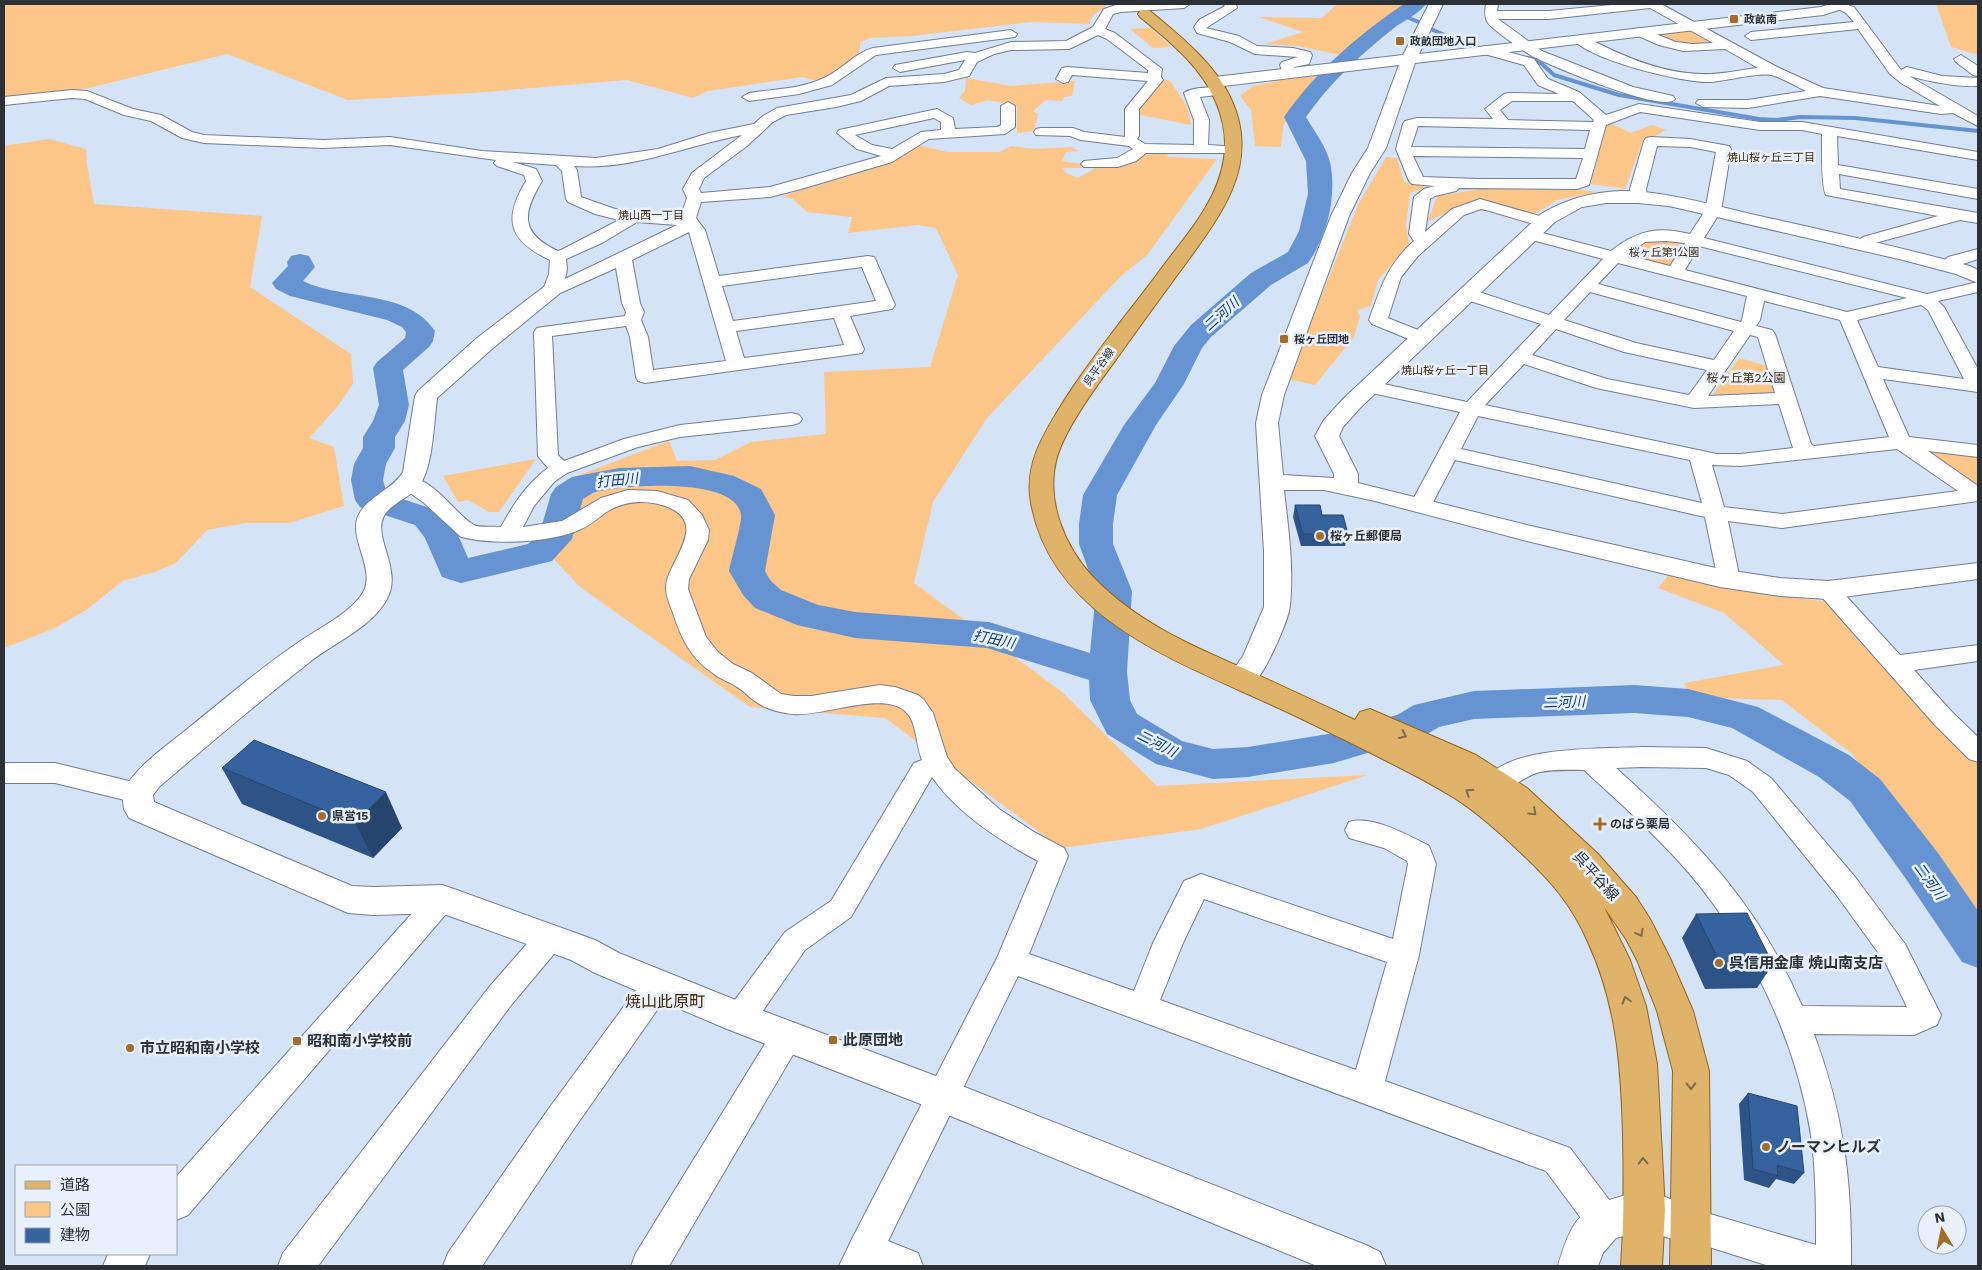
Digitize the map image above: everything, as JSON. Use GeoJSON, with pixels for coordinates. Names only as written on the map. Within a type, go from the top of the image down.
{"type":"FeatureCollection","features":[{"type":"Feature","properties":{"kind":"main road","name":"呉平谷線"},"geometry":{"type":"LineString","coordinates":[[1145,14],[1179,42],[1217,87],[1225,102],[1232,127],[1234,150],[1228,182],[1212,214],[1081,392],[1059,428],[1044,459],[1041,478],[1042,499],[1049,528],[1061,554],[1083,582],[1109,607],[1137,627],[1168,646],[1241,679],[1314,704],[1449,767],[1496,783],[1516,796],[1587,863],[1624,907],[1653,958],[1675,1012],[1690,1071],[1693,1226],[1691,1266]]}},
{"type":"Feature","properties":{"kind":"main road","name":"呉平谷線"},"geometry":{"type":"LineString","coordinates":[[1449,767],[1470,792],[1502,816],[1560,869],[1577,890],[1602,934],[1613,960],[1628,1006],[1639,1064],[1645,1210],[1642,1266]]}},
{"type":"Feature","properties":{"kind":"street"},"geometry":{"type":"LineString","coordinates":[[1069,44],[1098,30],[1108,12],[1119,8],[1184,4]]}},
{"type":"Feature","properties":{"kind":"street"},"geometry":{"type":"LineString","coordinates":[[1229,4],[1231,8],[1203,23],[1200,27],[1201,30],[1232,38],[1243,46],[1252,49],[1268,52],[1298,52],[1305,55],[1304,61],[1288,65],[1289,74]]}},
{"type":"Feature","properties":{"kind":"street"},"geometry":{"type":"LineString","coordinates":[[1241,679],[1256,660],[1277,607],[1277,551],[1267,422],[1273,395],[1340,216],[1361,173],[1377,148],[1402,72],[1436,4]]}},
{"type":"Feature","properties":{"kind":"street"},"geometry":{"type":"LineString","coordinates":[[1820,92],[1758,104],[1722,106],[1652,97],[1628,90],[1537,54],[1493,21],[1491,9],[1549,15],[1653,4],[1772,70],[1820,92],[1941,110],[1955,109]]}},
{"type":"Feature","properties":{"kind":"street"},"geometry":{"type":"LineString","coordinates":[[1200,149],[1204,134],[1198,108],[1191,92],[1306,71],[1823,11],[1841,5],[1850,10],[1891,66],[1906,80],[1978,122]]}},
{"type":"Feature","properties":{"kind":"street"},"geometry":{"type":"LineString","coordinates":[[1752,36],[1854,26]]}},
{"type":"Feature","properties":{"kind":"street"},"geometry":{"type":"LineString","coordinates":[[1089,164],[1126,162],[1133,159],[1132,109],[1156,80],[1154,77],[1155,69],[1098,30]]}},
{"type":"Feature","properties":{"kind":"street"},"geometry":{"type":"LineString","coordinates":[[1640,32],[1662,43],[1680,48],[1690,49],[1728,45]]}},
{"type":"Feature","properties":{"kind":"street"},"geometry":{"type":"LineString","coordinates":[[840,76],[859,59],[873,52],[990,36],[1039,33],[1085,35]]}},
{"type":"Feature","properties":{"kind":"street"},"geometry":{"type":"LineString","coordinates":[[1580,39],[1656,70],[1682,76],[1706,78],[1772,70]]}},
{"type":"Feature","properties":{"kind":"street"},"geometry":{"type":"LineString","coordinates":[[749,97],[816,86],[840,76],[868,74],[967,56],[975,57],[1011,46],[1120,44]]}},
{"type":"Feature","properties":{"kind":"street"},"geometry":{"type":"LineString","coordinates":[[1481,50],[1529,62],[1543,82],[1569,92],[1600,118],[1602,123],[1584,182],[1577,184],[1478,184],[1417,181],[1403,149],[1410,124],[1602,123],[1639,108],[1760,126],[1802,126],[1978,156]]}},
{"type":"Feature","properties":{"kind":"street"},"geometry":{"type":"LineString","coordinates":[[737,364],[697,230],[688,218],[695,198],[691,189],[697,176],[761,127],[768,118],[782,111],[856,98],[886,82],[944,78],[964,73],[975,57]]}},
{"type":"Feature","properties":{"kind":"street"},"geometry":{"type":"LineString","coordinates":[[1960,59],[1978,72]]}},
{"type":"Feature","properties":{"kind":"street"},"geometry":{"type":"LineString","coordinates":[[1891,66],[1933,78],[1966,83],[1978,82]]}},
{"type":"Feature","properties":{"kind":"street"},"geometry":{"type":"LineString","coordinates":[[1063,79],[1067,71],[1154,77]]}},
{"type":"Feature","properties":{"kind":"street"},"geometry":{"type":"LineString","coordinates":[[4,101],[72,94],[87,95],[129,112],[156,118],[187,135],[204,139],[323,144],[390,141],[482,155],[596,163],[642,157],[714,136],[761,127]]}},
{"type":"Feature","properties":{"kind":"street"},"geometry":{"type":"LineString","coordinates":[[1503,123],[1492,108],[1509,97],[1577,98]]}},
{"type":"Feature","properties":{"kind":"street"},"geometry":{"type":"LineString","coordinates":[[695,198],[770,192],[796,186],[887,160],[914,140],[926,135],[1000,131],[1008,127],[1008,106]]}},
{"type":"Feature","properties":{"kind":"street"},"geometry":{"type":"LineString","coordinates":[[895,154],[857,146],[844,133],[937,113],[948,121],[948,133]]}},
{"type":"Feature","properties":{"kind":"street"},"geometry":{"type":"LineString","coordinates":[[1829,130],[1832,192],[1973,217]]}},
{"type":"Feature","properties":{"kind":"street"},"geometry":{"type":"LineString","coordinates":[[1041,132],[1073,132],[1086,137],[1200,149],[1234,150]]}},
{"type":"Feature","properties":{"kind":"street"},"geometry":{"type":"LineString","coordinates":[[1134,142],[1190,136]]}},
{"type":"Feature","properties":{"kind":"street"},"geometry":{"type":"LineString","coordinates":[[1639,197],[1638,189],[1651,142],[1690,143],[1724,149],[1713,211],[1675,272]]}},
{"type":"Feature","properties":{"kind":"street"},"geometry":{"type":"LineString","coordinates":[[1404,151],[1591,154]]}},
{"type":"Feature","properties":{"kind":"street"},"geometry":{"type":"LineString","coordinates":[[482,155],[531,172],[534,181],[524,200],[520,212],[519,226],[529,241],[541,250],[557,257],[560,263],[559,270],[552,290]]}},
{"type":"Feature","properties":{"kind":"street"},"geometry":{"type":"LineString","coordinates":[[560,160],[569,170],[574,199],[583,204],[634,217],[691,223]]}},
{"type":"Feature","properties":{"kind":"street"},"geometry":{"type":"LineString","coordinates":[[1830,168],[1978,194]]}},
{"type":"Feature","properties":{"kind":"street"},"geometry":{"type":"LineString","coordinates":[[1424,242],[1417,234],[1422,197],[1430,192],[1478,184]]}},
{"type":"Feature","properties":{"kind":"street"},"geometry":{"type":"LineString","coordinates":[[1346,488],[1346,474],[1327,436],[1332,425],[1537,228],[1562,208],[1583,200],[1608,197],[1639,197],[1669,201],[1861,244],[1947,266],[1978,277]]}},
{"type":"Feature","properties":{"kind":"street"},"geometry":{"type":"LineString","coordinates":[[1422,338],[1378,320],[1393,276],[1412,252],[1458,212],[1480,204],[1488,205],[1537,228],[1615,256],[1847,317],[1978,287]]}},
{"type":"Feature","properties":{"kind":"street"},"geometry":{"type":"LineString","coordinates":[[1861,244],[1869,240],[1956,216],[1973,217]]}},
{"type":"Feature","properties":{"kind":"street"},"geometry":{"type":"LineString","coordinates":[[557,257],[581,249],[634,217]]}},
{"type":"Feature","properties":{"kind":"street"},"geometry":{"type":"LineString","coordinates":[[691,223],[623,258],[552,290],[484,343],[426,396],[415,472],[372,514],[368,527],[379,571],[379,588],[373,600],[361,613],[305,651],[213,723],[148,779],[137,794],[140,809],[315,883],[348,899],[372,901],[442,899],[583,950],[607,963],[740,1018],[944,1096],[1366,1266]]}},
{"type":"Feature","properties":{"kind":"street"},"geometry":{"type":"LineString","coordinates":[[1421,505],[1472,408],[1615,256],[1634,241],[1644,238],[1672,236],[1695,240],[1917,295],[1926,299],[1939,314],[1978,386]]}},
{"type":"Feature","properties":{"kind":"street"},"geometry":{"type":"LineString","coordinates":[[1947,266],[1954,261],[1978,254]]}},
{"type":"Feature","properties":{"kind":"street"},"geometry":{"type":"LineString","coordinates":[[623,258],[631,303],[635,312],[632,320],[638,336],[645,377],[855,349],[840,312]]}},
{"type":"Feature","properties":{"kind":"street"},"geometry":{"type":"LineString","coordinates":[[714,282],[868,261],[886,305],[726,327]]}},
{"type":"Feature","properties":{"kind":"street"},"geometry":{"type":"LineString","coordinates":[[1587,286],[1766,334],[1802,446],[1809,452]]}},
{"type":"Feature","properties":{"kind":"street"},"geometry":{"type":"LineString","coordinates":[[1694,402],[1751,320],[1757,293]]}},
{"type":"Feature","properties":{"kind":"street"},"geometry":{"type":"LineString","coordinates":[[1468,294],[1631,348],[1718,367]]}},
{"type":"Feature","properties":{"kind":"street"},"geometry":{"type":"LineString","coordinates":[[1847,317],[1901,442],[1978,495]]}},
{"type":"Feature","properties":{"kind":"street"},"geometry":{"type":"LineString","coordinates":[[560,469],[548,456],[547,401],[542,332],[632,320]]}},
{"type":"Feature","properties":{"kind":"street"},"geometry":{"type":"LineString","coordinates":[[1521,356],[1603,384],[1694,402],[1788,398]]}},
{"type":"Feature","properties":{"kind":"street"},"geometry":{"type":"LineString","coordinates":[[1870,372],[1978,386]]}},
{"type":"Feature","properties":{"kind":"street"},"geometry":{"type":"LineString","coordinates":[[1370,387],[1717,460],[1741,460],[1901,442],[1978,451]]}},
{"type":"Feature","properties":{"kind":"street"},"geometry":{"type":"LineString","coordinates":[[508,535],[525,503],[547,478],[560,469],[631,443],[680,431],[792,419]]}},
{"type":"Feature","properties":{"kind":"street"},"geometry":{"type":"LineString","coordinates":[[1449,452],[1715,512],[1782,522],[1978,495]]}},
{"type":"Feature","properties":{"kind":"street"},"geometry":{"type":"LineString","coordinates":[[1699,456],[1715,512],[1729,580]]}},
{"type":"Feature","properties":{"kind":"street"},"geometry":{"type":"LineString","coordinates":[[1272,482],[1324,483],[1729,580],[1780,588],[1828,590],[1978,571]]}},
{"type":"Feature","properties":{"kind":"street"},"geometry":{"type":"LineString","coordinates":[[392,496],[432,498],[469,532],[508,535],[558,529],[585,519],[616,498],[638,494],[677,503],[692,515],[698,526],[695,546],[679,578],[677,590],[699,648],[726,672],[743,680],[761,694],[777,702],[798,706],[818,706],[854,698],[886,694],[901,697],[911,702],[920,712],[929,745],[946,779],[1001,825],[1038,849],[1054,856],[1011,961],[861,1258],[905,1266]]}},
{"type":"Feature","properties":{"kind":"street"},"geometry":{"type":"LineString","coordinates":[[1828,590],[1943,718],[1977,749]]}},
{"type":"Feature","properties":{"kind":"street"},"geometry":{"type":"LineString","coordinates":[[1894,664],[1978,654]]}},
{"type":"Feature","properties":{"kind":"street"},"geometry":{"type":"LineString","coordinates":[[1496,783],[1519,769],[1538,763],[1642,756],[1706,758],[1738,768],[1762,785],[1845,885],[1895,953],[1926,1015],[1914,1021],[1793,1020]]}},
{"type":"Feature","properties":{"kind":"street"},"geometry":{"type":"LineString","coordinates":[[1589,759],[1641,806],[1713,882],[1747,932],[1784,999],[1809,1061],[1827,1134],[1834,1201],[1833,1266]]}},
{"type":"Feature","properties":{"kind":"street"},"geometry":{"type":"LineString","coordinates":[[740,1018],[795,941],[804,932],[828,920],[841,909],[923,770],[937,764]]}},
{"type":"Feature","properties":{"kind":"street"},"geometry":{"type":"LineString","coordinates":[[4,773],[55,772],[137,794]]}},
{"type":"Feature","properties":{"kind":"street"},"geometry":{"type":"LineString","coordinates":[[1359,830],[1393,840],[1419,854],[1422,864],[1404,956],[1367,1088]]}},
{"type":"Feature","properties":{"kind":"street"},"geometry":{"type":"LineString","coordinates":[[1142,1006],[1168,943],[1194,889],[1201,886],[1404,956]]}},
{"type":"Feature","properties":{"kind":"street"},"geometry":{"type":"LineString","coordinates":[[178,1202],[442,899]]}},
{"type":"Feature","properties":{"kind":"street"},"geometry":{"type":"LineString","coordinates":[[296,1266],[501,995],[549,939]]}},
{"type":"Feature","properties":{"kind":"street"},"geometry":{"type":"LineString","coordinates":[[1011,961],[1142,1006],[1558,1159],[1604,1221]]}},
{"type":"Feature","properties":{"kind":"street"},"geometry":{"type":"LineString","coordinates":[[461,1266],[559,1122],[658,984]]}},
{"type":"Feature","properties":{"kind":"street"},"geometry":{"type":"LineString","coordinates":[[649,1266],[787,1036]]}},
{"type":"Feature","properties":{"kind":"street"},"geometry":{"type":"LineString","coordinates":[[1578,1266],[1586,1241],[1604,1221],[1645,1210],[1827,1266]]}},
{"type":"Feature","properties":{"kind":"street"},"geometry":{"type":"LineString","coordinates":[[121,1266],[131,1255]]}},
{"type":"Feature","properties":{"kind":"green space"},"geometry":{"type":"Polygon","coordinates":[[[4,4],[1104,4],[1106,7],[1093,16],[1090,24],[1031,22],[912,36],[871,38],[860,42],[860,49],[853,62],[840,72],[825,78],[815,80],[803,77],[708,91],[693,98],[627,80],[473,93],[348,100],[227,54],[89,88],[4,99],[4,4]]]}},
{"type":"Feature","properties":{"kind":"green space"},"geometry":{"type":"Polygon","coordinates":[[[1337,4],[1412,4],[1340,55],[1298,46],[1265,44],[1303,32],[1259,17],[1322,18],[1337,4]]]}},
{"type":"Feature","properties":{"kind":"green space"},"geometry":{"type":"Polygon","coordinates":[[[1936,4],[1978,4],[1978,55],[1951,47],[1936,4]]]}},
{"type":"Feature","properties":{"kind":"green space"},"geometry":{"type":"Polygon","coordinates":[[[1151,28],[1171,47],[1153,48],[1130,29],[1151,28]]]}},
{"type":"Feature","properties":{"kind":"green space"},"geometry":{"type":"Polygon","coordinates":[[[1692,29],[1720,44],[1680,45],[1652,34],[1692,29]]]}},
{"type":"Feature","properties":{"kind":"green space"},"geometry":{"type":"Polygon","coordinates":[[[1317,76],[1293,107],[1283,127],[1281,147],[1255,146],[1251,110],[1240,96],[1253,86],[1288,79],[1317,76]]]}},
{"type":"Feature","properties":{"kind":"green space"},"geometry":{"type":"Polygon","coordinates":[[[966,78],[1011,86],[1075,81],[1072,96],[1064,97],[1063,101],[1046,100],[1033,111],[1038,114],[1034,131],[1017,133],[1017,106],[988,100],[971,105],[959,98],[965,91],[966,78]]]}},
{"type":"Feature","properties":{"kind":"green space"},"geometry":{"type":"Polygon","coordinates":[[[1164,79],[1170,81],[1187,106],[1191,125],[1135,114],[1157,84],[1164,79]]]}},
{"type":"Feature","properties":{"kind":"green space"},"geometry":{"type":"Polygon","coordinates":[[[1612,124],[1631,133],[1652,125],[1666,130],[1642,143],[1625,189],[1591,184],[1606,125],[1612,124]]]}},
{"type":"Feature","properties":{"kind":"green space"},"geometry":{"type":"Polygon","coordinates":[[[49,139],[86,149],[94,204],[262,216],[250,287],[351,354],[353,384],[337,407],[309,438],[334,447],[344,506],[289,523],[245,523],[207,530],[176,563],[155,572],[122,581],[88,609],[53,629],[4,648],[4,146],[49,139]]]}},
{"type":"Feature","properties":{"kind":"green space"},"geometry":{"type":"Polygon","coordinates":[[[919,145],[947,152],[1000,152],[1011,146],[1035,149],[1071,147],[1079,151],[1066,152],[1062,161],[1086,165],[1081,168],[1062,168],[1066,173],[1078,178],[1100,166],[1129,163],[1146,149],[1166,150],[1168,157],[1217,159],[1147,255],[1121,276],[987,418],[933,502],[914,583],[1061,691],[1157,786],[1368,775],[1201,829],[1061,848],[885,718],[750,707],[580,587],[549,554],[566,480],[669,441],[677,461],[715,460],[751,442],[826,434],[824,372],[930,367],[958,275],[936,228],[918,225],[848,233],[852,217],[807,212],[793,199],[782,196],[892,163],[919,145]]]}},
{"type":"Feature","properties":{"kind":"green space"},"geometry":{"type":"Polygon","coordinates":[[[1386,157],[1397,158],[1404,182],[1427,187],[1410,193],[1406,225],[1409,244],[1378,280],[1371,306],[1357,310],[1360,316],[1354,337],[1315,385],[1288,379],[1358,205],[1386,157]]]}},
{"type":"Feature","properties":{"kind":"green space"},"geometry":{"type":"Polygon","coordinates":[[[1487,188],[1569,188],[1597,192],[1557,200],[1535,214],[1477,200],[1428,221],[1437,196],[1487,188]]]}},
{"type":"Feature","properties":{"kind":"green space","name":"桜ヶ丘第1公園"},"geometry":{"type":"Polygon","coordinates":[[[1646,240],[1688,241],[1671,269],[1622,255],[1646,240]]]}},
{"type":"Feature","properties":{"kind":"green space","name":"桜ヶ丘第2公園"},"geometry":{"type":"Polygon","coordinates":[[[1739,358],[1768,366],[1779,394],[1712,396],[1739,358]]]}},
{"type":"Feature","properties":{"kind":"green space"},"geometry":{"type":"Polygon","coordinates":[[[1913,446],[1978,455],[1978,491],[1913,446]]]}},
{"type":"Feature","properties":{"kind":"green space"},"geometry":{"type":"Polygon","coordinates":[[[536,459],[499,512],[489,512],[468,500],[458,502],[443,476],[536,459]]]}},
{"type":"Feature","properties":{"kind":"green space"},"geometry":{"type":"Polygon","coordinates":[[[1668,576],[1748,591],[1828,602],[1943,729],[1978,761],[1978,919],[1852,754],[1782,700],[1691,697],[1684,683],[1784,665],[1724,613],[1658,588],[1668,576]]]}},
{"type":"Feature","properties":{"kind":"building"},"geometry":{"type":"Polygon","coordinates":[[[1295,505],[1320,505],[1322,515],[1343,515],[1348,534],[1303,534],[1295,505]]]}},
{"type":"Feature","properties":{"kind":"building"},"geometry":{"type":"Polygon","coordinates":[[[254,740],[386,792],[355,823],[222,768],[254,740]]]}},
{"type":"Feature","properties":{"kind":"building"},"geometry":{"type":"Polygon","coordinates":[[[1747,913],[1773,964],[1721,965],[1696,914],[1747,913]]]}},
{"type":"Feature","properties":{"kind":"building","name":"ノーマンヒルズ"},"geometry":{"type":"Polygon","coordinates":[[[1748,1093],[1797,1106],[1804,1173],[1777,1165],[1778,1176],[1753,1169],[1748,1093]]]}},
{"type":"Feature","properties":{"kind":"waterway","name":"二河川"},"geometry":{"type":"LineString","coordinates":[[1108,672],[1114,591],[1096,544],[1096,524],[1100,495],[1140,425],[1169,384],[1189,346],[1201,331],[1261,279],[1299,257],[1312,231],[1320,194],[1318,161],[1295,117],[1314,92],[1348,57],[1384,26],[1416,4]]}},
{"type":"Feature","properties":{"kind":"waterway"},"geometry":{"type":"LineString","coordinates":[[1402,15],[1421,23]]}},
{"type":"Feature","properties":{"kind":"waterway"},"geometry":{"type":"LineString","coordinates":[[1433,30],[1477,49]]}},
{"type":"Feature","properties":{"kind":"waterway"},"geometry":{"type":"LineString","coordinates":[[1529,58],[1542,64],[1554,75],[1619,95],[1759,119],[1777,120],[1800,117],[1855,118],[1978,131]]}},
{"type":"Feature","properties":{"kind":"waterway","name":"打田川"},"geometry":{"type":"LineString","coordinates":[[300,262],[302,267],[286,283],[317,295],[379,308],[397,314],[412,321],[421,331],[419,341],[388,368],[394,405],[389,421],[379,437],[379,448],[370,464],[367,480],[372,500],[427,518],[441,535],[455,569],[461,571],[540,553],[555,539],[560,516],[568,494],[584,484],[619,478],[690,476],[722,483],[749,496],[758,515],[747,571],[756,587],[768,599],[810,616],[855,625],[989,635],[1108,672]]}},
{"type":"Feature","properties":{"kind":"waterway","name":"二河川"},"geometry":{"type":"LineString","coordinates":[[1108,672],[1110,700],[1121,724],[1170,753],[1213,764],[1248,762],[1334,748],[1410,726],[1428,715],[1474,705],[1634,699],[1688,703],[1744,717],[1834,766],[1865,790],[1922,866],[1978,948]]}},
{"type":"Feature","properties":{"kind":"place","name":"政畝南"},"geometry":{"type":"Point","coordinates":[1734,19]}},
{"type":"Feature","properties":{"kind":"place","name":"政畝団地入口"},"geometry":{"type":"Point","coordinates":[1400,41]}},
{"type":"Feature","properties":{"kind":"place","name":"桜ヶ丘団地"},"geometry":{"type":"Point","coordinates":[1284,339]}},
{"type":"Feature","properties":{"kind":"place","name":"桜ヶ丘郵便局"},"geometry":{"type":"Point","coordinates":[1320,536]}},
{"type":"Feature","properties":{"kind":"place","name":"県営15"},"geometry":{"type":"Point","coordinates":[322,816]}},
{"type":"Feature","properties":{"kind":"place","name":"のばら薬局"},"geometry":{"type":"Point","coordinates":[1600,824]}},
{"type":"Feature","properties":{"kind":"place","name":"呉信用金庫 焼山南支店"},"geometry":{"type":"Point","coordinates":[1719,963]}},
{"type":"Feature","properties":{"kind":"place","name":"此原団地"},"geometry":{"type":"Point","coordinates":[833,1040]}},
{"type":"Feature","properties":{"kind":"place","name":"昭和南小学校前"},"geometry":{"type":"Point","coordinates":[297,1041]}},
{"type":"Feature","properties":{"kind":"place","name":"市立昭和南小学校"},"geometry":{"type":"Point","coordinates":[130,1048]}},
{"type":"Feature","properties":{"kind":"place","name":"ノーマンヒルズ"},"geometry":{"type":"Point","coordinates":[1766,1147]}},
{"type":"Feature","properties":{"kind":"district","name":"焼山桜ヶ丘三丁目"},"geometry":{"type":"Point","coordinates":[1771,157]}},
{"type":"Feature","properties":{"kind":"district","name":"焼山西一丁目"},"geometry":{"type":"Point","coordinates":[651,215]}},
{"type":"Feature","properties":{"kind":"district","name":"焼山桜ヶ丘一丁目"},"geometry":{"type":"Point","coordinates":[1445,370]}},
{"type":"Feature","properties":{"kind":"district","name":"焼山此原町"},"geometry":{"type":"Point","coordinates":[665,1001]}}]}
